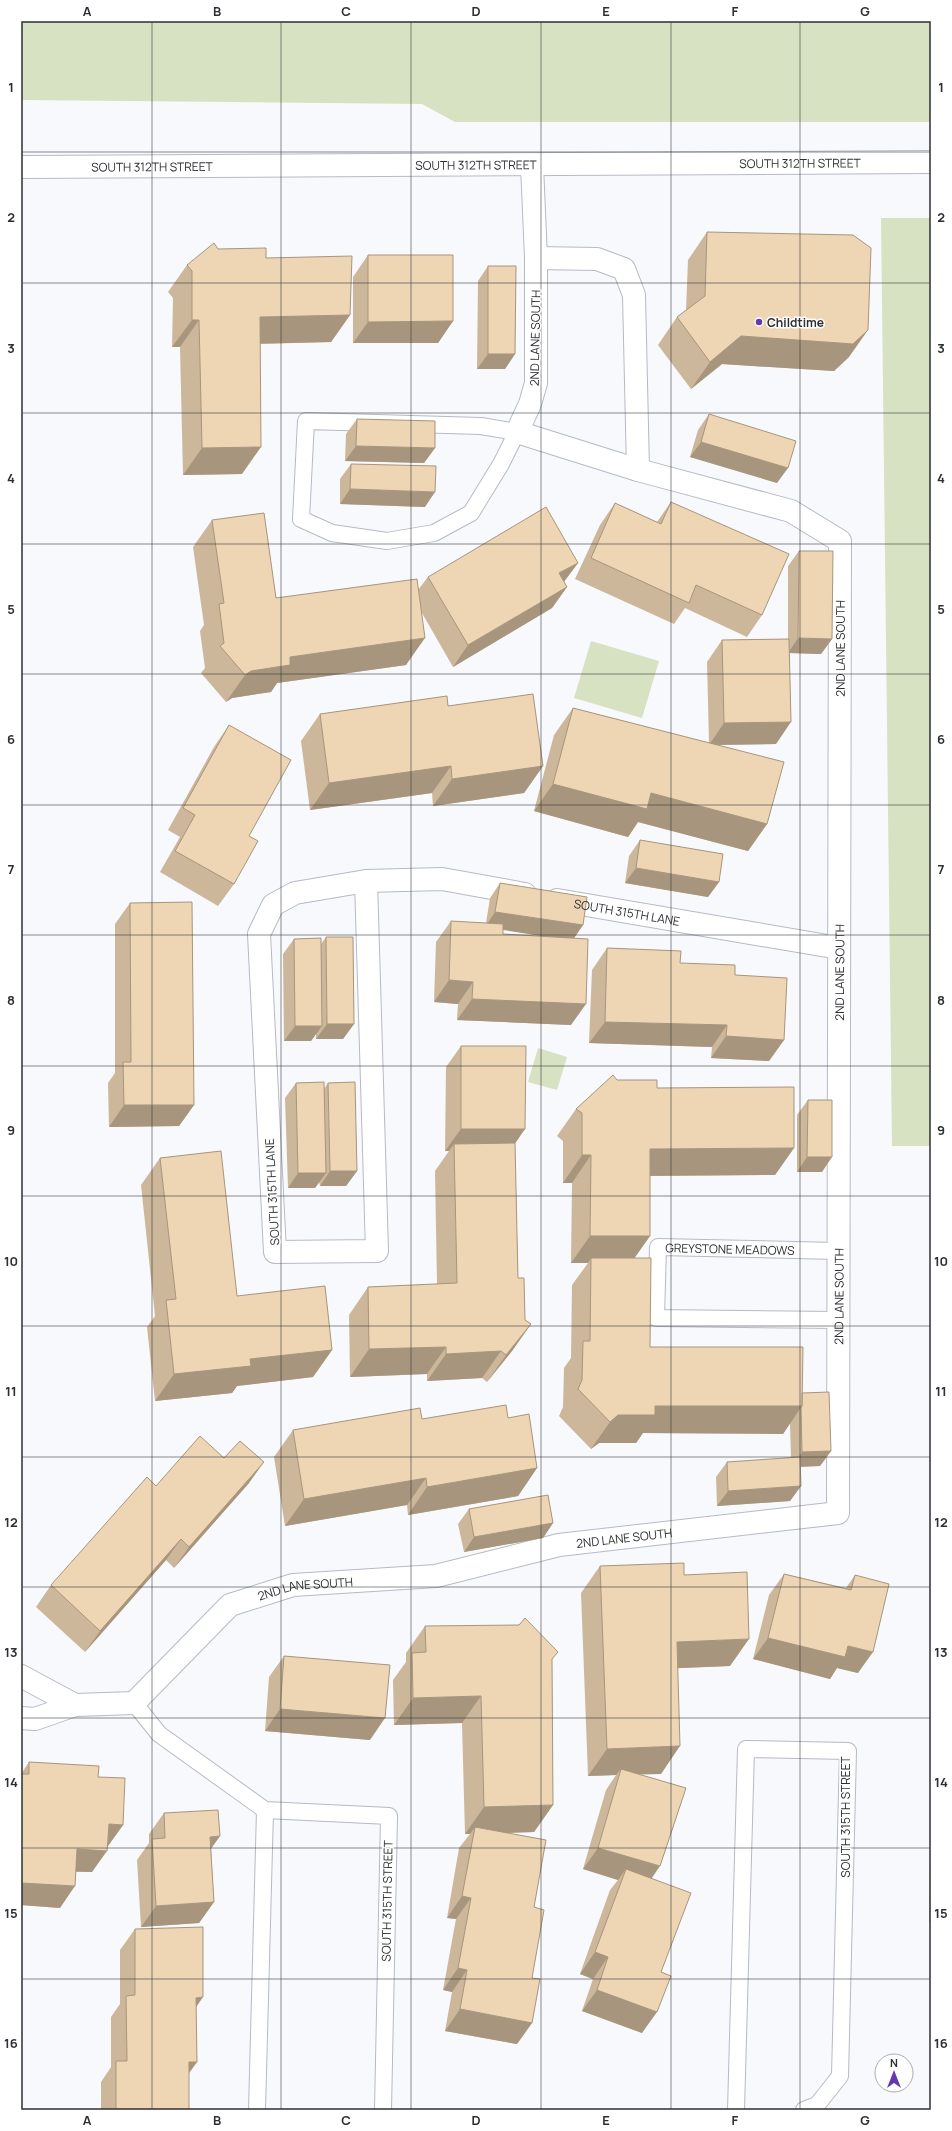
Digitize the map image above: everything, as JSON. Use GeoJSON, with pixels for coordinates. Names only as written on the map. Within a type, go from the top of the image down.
{"type":"FeatureCollection","features":[{"type":"Feature","properties":{"kind":"street","name":"SOUTH 312TH STREET"},"geometry":{"type":"LineString","coordinates":[[21,167],[931,162]]}},
{"type":"Feature","properties":{"kind":"street","name":"2ND LANE SOUTH"},"geometry":{"type":"LineString","coordinates":[[134,1703],[230,1605],[293,1584],[436,1576],[559,1545],[838,1513],[840,541],[791,511],[638,470],[517,432],[530,404],[536,383],[536,258],[532,164]]}},
{"type":"Feature","properties":{"kind":"street"},"geometry":{"type":"LineString","coordinates":[[536,258],[597,259],[624,269],[634,295],[638,470]]}},
{"type":"Feature","properties":{"kind":"street","name":"SOUTH 315TH LANE"},"geometry":{"type":"LineString","coordinates":[[366,881],[377,1251],[275,1252],[259,934],[273,905],[295,893],[366,881],[442,879],[839,948]]}},
{"type":"Feature","properties":{"kind":"street"},"geometry":{"type":"LineString","coordinates":[[21,1676],[75,1705]]}},
{"type":"Feature","properties":{"kind":"street"},"geometry":{"type":"LineString","coordinates":[[21,1718],[35,1719],[75,1705],[134,1703]]}},
{"type":"Feature","properties":{"kind":"lane"},"geometry":{"type":"LineString","coordinates":[[306,421],[481,426],[517,432],[501,464],[471,513],[434,533],[387,541],[332,533],[301,519],[306,421]]}},
{"type":"Feature","properties":{"kind":"lane","name":"GREYSTONE MEADOWS"},"geometry":{"type":"LineString","coordinates":[[838,1251],[658,1247],[656,1318],[838,1320]]}},
{"type":"Feature","properties":{"kind":"lane"},"geometry":{"type":"LineString","coordinates":[[134,1703],[159,1734],[265,1810],[257,2110]]}},
{"type":"Feature","properties":{"kind":"lane","name":"SOUTH 315TH STREET"},"geometry":{"type":"LineString","coordinates":[[736,2110],[746,1749],[848,1751],[840,2076],[817,2105],[804,2110]]}},
{"type":"Feature","properties":{"kind":"lane","name":"SOUTH 315TH STREET"},"geometry":{"type":"LineString","coordinates":[[265,1810],[389,1816],[383,2110]]}},
{"type":"Feature","properties":{"kind":"green space"},"geometry":{"type":"Polygon","coordinates":[[[21,21],[931,21],[931,122],[455,122],[422,104],[21,100],[21,21]]]}},
{"type":"Feature","properties":{"kind":"green space"},"geometry":{"type":"Polygon","coordinates":[[[881,218],[931,218],[931,1146],[892,1146],[881,218]]]}},
{"type":"Feature","properties":{"kind":"green space"},"geometry":{"type":"Polygon","coordinates":[[[591,641],[659,661],[642,718],[574,698],[591,641]]]}},
{"type":"Feature","properties":{"kind":"green space"},"geometry":{"type":"Polygon","coordinates":[[[538,1048],[567,1057],[557,1090],[528,1082],[538,1048]]]}},
{"type":"Feature","properties":{"kind":"building"},"geometry":{"type":"Polygon","coordinates":[[[707,232],[853,235],[871,248],[868,330],[853,344],[741,336],[710,362],[677,317],[705,296],[707,232]]]}},
{"type":"Feature","properties":{"kind":"building"},"geometry":{"type":"Polygon","coordinates":[[[214,243],[218,249],[266,248],[266,258],[352,256],[350,315],[260,317],[261,447],[202,448],[199,320],[192,320],[192,271],[187,265],[214,243]]]}},
{"type":"Feature","properties":{"kind":"building"},"geometry":{"type":"Polygon","coordinates":[[[368,255],[453,255],[453,321],[368,322],[368,255]]]}},
{"type":"Feature","properties":{"kind":"building"},"geometry":{"type":"Polygon","coordinates":[[[488,266],[516,266],[515,354],[488,354],[488,266]]]}},
{"type":"Feature","properties":{"kind":"building"},"geometry":{"type":"Polygon","coordinates":[[[709,414],[796,441],[788,468],[701,442],[709,414]]]}},
{"type":"Feature","properties":{"kind":"building"},"geometry":{"type":"Polygon","coordinates":[[[357,419],[435,421],[435,448],[356,446],[357,419]]]}},
{"type":"Feature","properties":{"kind":"building"},"geometry":{"type":"Polygon","coordinates":[[[351,464],[436,466],[435,492],[350,489],[351,464]]]}},
{"type":"Feature","properties":{"kind":"building"},"geometry":{"type":"Polygon","coordinates":[[[671,502],[789,554],[762,615],[696,585],[689,603],[591,558],[615,503],[661,524],[671,502]]]}},
{"type":"Feature","properties":{"kind":"building"},"geometry":{"type":"Polygon","coordinates":[[[546,507],[578,563],[559,573],[567,587],[468,645],[428,577],[546,507]]]}},
{"type":"Feature","properties":{"kind":"building"},"geometry":{"type":"Polygon","coordinates":[[[264,513],[276,598],[417,579],[425,638],[290,657],[290,665],[251,671],[245,675],[220,646],[224,643],[219,604],[224,603],[212,520],[264,513]]]}},
{"type":"Feature","properties":{"kind":"building"},"geometry":{"type":"Polygon","coordinates":[[[799,551],[833,551],[832,639],[798,638],[799,551]]]}},
{"type":"Feature","properties":{"kind":"building"},"geometry":{"type":"Polygon","coordinates":[[[789,639],[791,722],[724,723],[722,640],[789,639]]]}},
{"type":"Feature","properties":{"kind":"building"},"geometry":{"type":"Polygon","coordinates":[[[533,694],[543,766],[452,779],[451,766],[329,783],[320,714],[447,696],[448,706],[533,694]]]}},
{"type":"Feature","properties":{"kind":"building"},"geometry":{"type":"Polygon","coordinates":[[[573,708],[784,762],[767,824],[651,793],[647,809],[553,784],[573,708]]]}},
{"type":"Feature","properties":{"kind":"building"},"geometry":{"type":"Polygon","coordinates":[[[229,725],[291,760],[249,836],[258,841],[234,884],[175,851],[195,815],[183,808],[229,725]]]}},
{"type":"Feature","properties":{"kind":"building"},"geometry":{"type":"Polygon","coordinates":[[[640,840],[723,854],[719,882],[636,868],[640,840]]]}},
{"type":"Feature","properties":{"kind":"building"},"geometry":{"type":"Polygon","coordinates":[[[500,883],[587,897],[583,925],[495,912],[500,883]]]}},
{"type":"Feature","properties":{"kind":"building"},"geometry":{"type":"Polygon","coordinates":[[[192,902],[194,1105],[124,1105],[123,1062],[131,1062],[130,903],[192,902]]]}},
{"type":"Feature","properties":{"kind":"building"},"geometry":{"type":"Polygon","coordinates":[[[451,921],[503,924],[503,934],[588,939],[586,1004],[472,999],[473,982],[449,980],[451,921]]]}},
{"type":"Feature","properties":{"kind":"building"},"geometry":{"type":"Polygon","coordinates":[[[326,937],[353,937],[354,1024],[327,1024],[326,937]]]}},
{"type":"Feature","properties":{"kind":"building"},"geometry":{"type":"Polygon","coordinates":[[[321,938],[322,1026],[295,1026],[294,939],[321,938]]]}},
{"type":"Feature","properties":{"kind":"building"},"geometry":{"type":"Polygon","coordinates":[[[607,948],[681,951],[680,963],[735,965],[735,975],[787,978],[784,1040],[726,1036],[727,1025],[605,1022],[607,948]]]}},
{"type":"Feature","properties":{"kind":"building"},"geometry":{"type":"Polygon","coordinates":[[[461,1046],[526,1046],[525,1129],[461,1129],[461,1046]]]}},
{"type":"Feature","properties":{"kind":"building"},"geometry":{"type":"Polygon","coordinates":[[[613,1075],[617,1080],[657,1080],[657,1088],[794,1087],[794,1148],[650,1149],[650,1236],[590,1236],[591,1155],[582,1155],[582,1113],[576,1109],[613,1075]]]}},
{"type":"Feature","properties":{"kind":"building"},"geometry":{"type":"Polygon","coordinates":[[[324,1082],[326,1173],[298,1173],[296,1083],[324,1082]]]}},
{"type":"Feature","properties":{"kind":"building"},"geometry":{"type":"Polygon","coordinates":[[[355,1082],[357,1171],[330,1171],[328,1083],[355,1082]]]}},
{"type":"Feature","properties":{"kind":"building"},"geometry":{"type":"Polygon","coordinates":[[[808,1100],[832,1100],[832,1157],[807,1157],[808,1100]]]}},
{"type":"Feature","properties":{"kind":"building"},"geometry":{"type":"Polygon","coordinates":[[[515,1143],[518,1278],[524,1278],[525,1320],[531,1324],[506,1355],[501,1351],[446,1354],[446,1347],[369,1349],[368,1287],[457,1283],[454,1144],[515,1143]]]}},
{"type":"Feature","properties":{"kind":"building"},"geometry":{"type":"Polygon","coordinates":[[[221,1151],[237,1296],[325,1286],[332,1350],[250,1359],[251,1366],[174,1374],[166,1300],[176,1299],[160,1158],[221,1151]]]}},
{"type":"Feature","properties":{"kind":"building"},"geometry":{"type":"Polygon","coordinates":[[[591,1258],[651,1258],[650,1347],[803,1347],[802,1406],[655,1406],[655,1415],[618,1415],[610,1422],[578,1389],[582,1380],[583,1341],[590,1341],[591,1258]]]}},
{"type":"Feature","properties":{"kind":"building"},"geometry":{"type":"Polygon","coordinates":[[[829,1392],[831,1451],[802,1452],[802,1393],[829,1392]]]}},
{"type":"Feature","properties":{"kind":"building"},"geometry":{"type":"Polygon","coordinates":[[[506,1405],[508,1418],[529,1414],[537,1468],[427,1487],[426,1478],[304,1499],[293,1430],[420,1408],[422,1419],[506,1405]]]}},
{"type":"Feature","properties":{"kind":"building"},"geometry":{"type":"Polygon","coordinates":[[[200,1436],[224,1458],[240,1441],[264,1462],[189,1547],[181,1539],[100,1631],[51,1585],[147,1477],[156,1486],[200,1436]]]}},
{"type":"Feature","properties":{"kind":"building"},"geometry":{"type":"Polygon","coordinates":[[[800,1457],[801,1486],[728,1491],[727,1462],[800,1457]]]}},
{"type":"Feature","properties":{"kind":"building"},"geometry":{"type":"Polygon","coordinates":[[[548,1495],[553,1523],[474,1537],[469,1509],[548,1495]]]}},
{"type":"Feature","properties":{"kind":"building"},"geometry":{"type":"Polygon","coordinates":[[[684,1563],[684,1575],[747,1572],[749,1639],[677,1642],[680,1746],[607,1749],[600,1566],[684,1563]]]}},
{"type":"Feature","properties":{"kind":"building"},"geometry":{"type":"Polygon","coordinates":[[[784,1574],[851,1590],[855,1575],[889,1584],[873,1652],[848,1646],[845,1657],[768,1638],[784,1574]]]}},
{"type":"Feature","properties":{"kind":"building"},"geometry":{"type":"Polygon","coordinates":[[[525,1618],[558,1652],[552,1659],[553,1805],[484,1807],[481,1696],[413,1698],[412,1653],[426,1652],[425,1626],[519,1625],[525,1618]]]}},
{"type":"Feature","properties":{"kind":"building"},"geometry":{"type":"Polygon","coordinates":[[[284,1656],[390,1665],[385,1718],[280,1709],[284,1656]]]}},
{"type":"Feature","properties":{"kind":"building"},"geometry":{"type":"Polygon","coordinates":[[[29,1762],[99,1766],[98,1777],[125,1778],[123,1825],[109,1824],[107,1851],[77,1849],[75,1886],[21,1883],[21,1774],[29,1774],[29,1762]]]}},
{"type":"Feature","properties":{"kind":"building"},"geometry":{"type":"Polygon","coordinates":[[[621,1769],[686,1788],[660,1866],[598,1848],[621,1769]]]}},
{"type":"Feature","properties":{"kind":"building"},"geometry":{"type":"Polygon","coordinates":[[[218,1810],[220,1836],[210,1837],[214,1902],[156,1906],[152,1839],[165,1838],[164,1813],[218,1810]]]}},
{"type":"Feature","properties":{"kind":"building"},"geometry":{"type":"Polygon","coordinates":[[[475,1827],[546,1840],[534,1907],[544,1910],[532,1978],[540,1979],[532,2023],[460,2009],[467,1970],[458,1968],[471,1898],[462,1896],[475,1827]]]}},
{"type":"Feature","properties":{"kind":"building"},"geometry":{"type":"Polygon","coordinates":[[[626,1869],[691,1893],[661,1972],[671,1976],[657,2012],[597,1990],[608,1957],[595,1952],[626,1869]]]}},
{"type":"Feature","properties":{"kind":"building"},"geometry":{"type":"Polygon","coordinates":[[[203,1927],[203,1997],[196,1998],[197,2062],[189,2062],[189,2110],[116,2110],[116,2061],[127,2061],[126,1996],[135,1995],[135,1929],[203,1927]]]}},
{"type":"Feature","properties":{"kind":"place","name":"Childtime"},"geometry":{"type":"Point","coordinates":[759,322]}}]}
